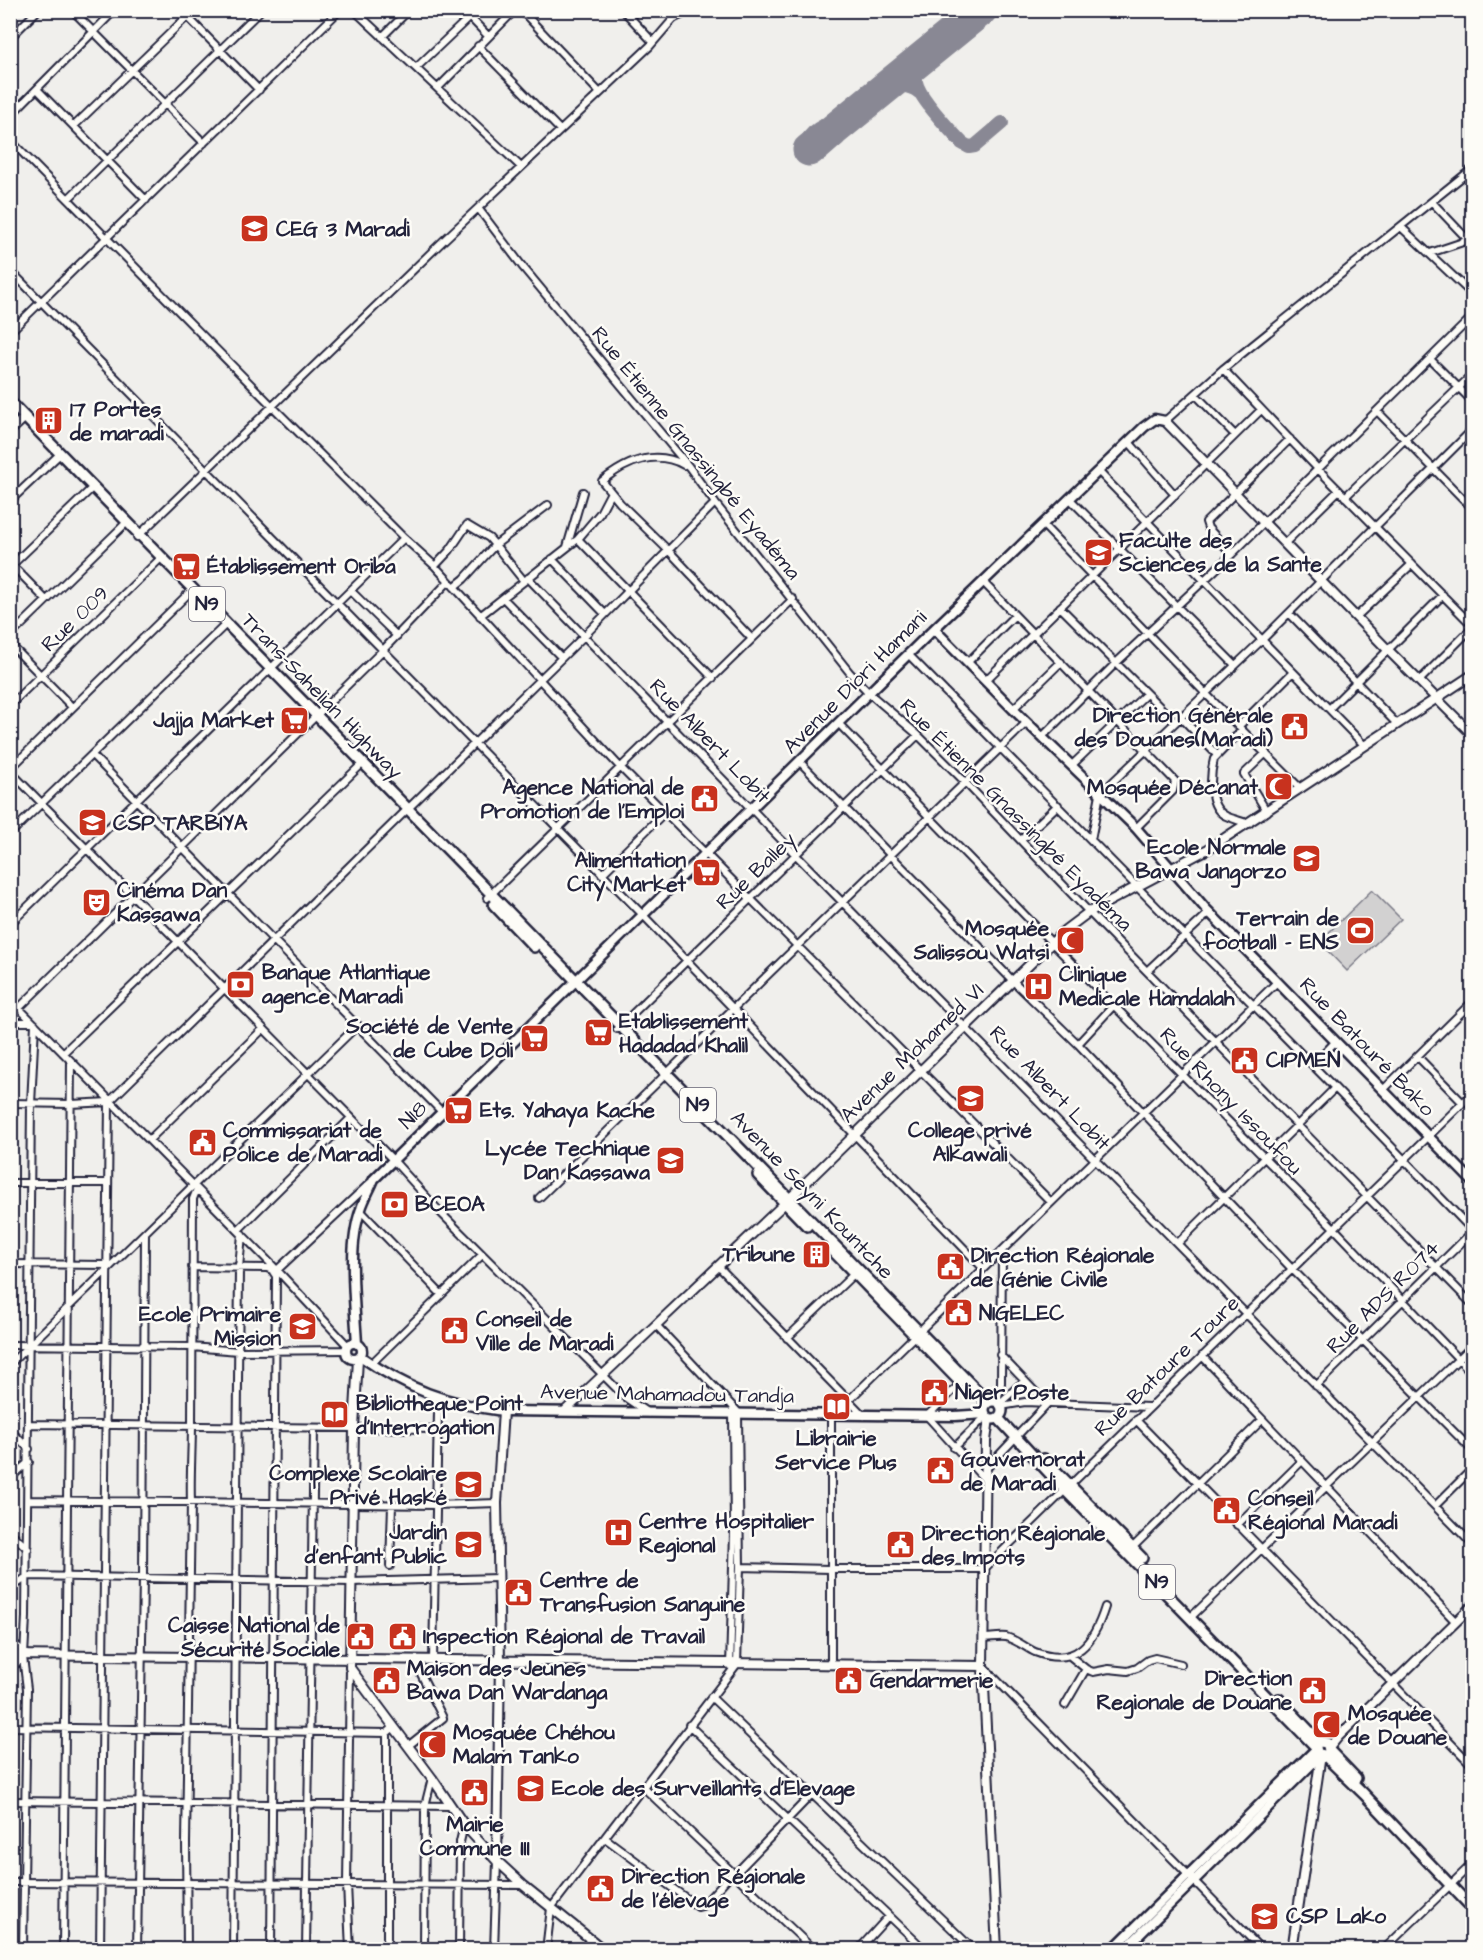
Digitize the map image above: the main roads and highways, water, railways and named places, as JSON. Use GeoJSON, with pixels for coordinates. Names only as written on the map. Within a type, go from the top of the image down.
{"type":"FeatureCollection","features":[{"type":"Feature","properties":{"kind":"highway","name":"Trans-Sahelian Highway"},"geometry":{"type":"LineString","coordinates":[[10,402],[23,419],[405,809]]}},
{"type":"Feature","properties":{"kind":"highway","name":"Trans-Sahelian Highway"},"geometry":{"type":"LineString","coordinates":[[10,410],[23,419]]}},
{"type":"Feature","properties":{"kind":"highway","name":"Trans-Sahelian Highway"},"geometry":{"type":"LineString","coordinates":[[59,455],[124,525],[139,536]]}},
{"type":"Feature","properties":{"kind":"highway","name":"Trans-Sahelian Highway"},"geometry":{"type":"LineString","coordinates":[[161,558],[223,627],[270,671]]}},
{"type":"Feature","properties":{"kind":"highway","name":"Avenue Seyni Kountche"},"geometry":{"type":"LineString","coordinates":[[405,809],[1323,1749],[1452,1883],[1473,1908]]}},
{"type":"Feature","properties":{"kind":"highway","name":"Avenue Seyni Kountche"},"geometry":{"type":"LineString","coordinates":[[1067,1487],[1132,1548],[1193,1616]]}},
{"type":"Feature","properties":{"kind":"highway","name":"Avenue Seyni Kountche"},"geometry":{"type":"LineString","coordinates":[[1452,1883],[1473,1899]]}},
{"type":"Feature","properties":{"kind":"main road","name":"Avenue Diori Hamani"},"geometry":{"type":"LineString","coordinates":[[573,982],[1098,471],[1150,422],[1155,419],[1165,421]]}},
{"type":"Feature","properties":{"kind":"main road","name":"Rue Batouré Bako"},"geometry":{"type":"LineString","coordinates":[[934,629],[1136,828],[1158,852],[1171,871],[1210,912],[1473,1181]]}},
{"type":"Feature","properties":{"kind":"main road","name":"N18"},"geometry":{"type":"LineString","coordinates":[[359,1358],[362,1349],[350,1347],[354,1261],[360,1210],[374,1179],[573,982]]}},
{"type":"Feature","properties":{"kind":"main road","name":"Avenue Mahamadou Tandja"},"geometry":{"type":"LineString","coordinates":[[350,1347],[349,1358],[359,1358],[386,1375],[431,1395],[467,1406],[503,1411],[955,1416],[993,1410]]}},
{"type":"Feature","properties":{"kind":"main road"},"geometry":{"type":"LineString","coordinates":[[1112,1950],[1130,1938],[1323,1749]]}},
{"type":"Feature","properties":{"kind":"main road"},"geometry":{"type":"LineString","coordinates":[[1124,1950],[1130,1938]]}},
{"type":"Feature","properties":{"kind":"place","name":"CEG 3 Maradi"},"geometry":{"type":"Point","coordinates":[255,229]}},
{"type":"Feature","properties":{"kind":"place","name":"17 Portes de maradi"},"geometry":{"type":"Point","coordinates":[49,421]}},
{"type":"Feature","properties":{"kind":"place","name":"Faculte des Sciences de la Sante"},"geometry":{"type":"Point","coordinates":[1098,552]}},
{"type":"Feature","properties":{"kind":"place","name":"Établissement Oriba"},"geometry":{"type":"Point","coordinates":[186,566]}},
{"type":"Feature","properties":{"kind":"place","name":"Jajja Market"},"geometry":{"type":"Point","coordinates":[295,720]}},
{"type":"Feature","properties":{"kind":"place","name":"Direction Générale des Douanes(Maradi)"},"geometry":{"type":"Point","coordinates":[1294,727]}},
{"type":"Feature","properties":{"kind":"place","name":"Mosquée Décanat"},"geometry":{"type":"Point","coordinates":[1279,787]}},
{"type":"Feature","properties":{"kind":"place","name":"Agence National de Promotion de l'Emploi"},"geometry":{"type":"Point","coordinates":[705,799]}},
{"type":"Feature","properties":{"kind":"place","name":"CSP TARBIYA"},"geometry":{"type":"Point","coordinates":[92,823]}},
{"type":"Feature","properties":{"kind":"place","name":"Ecole Normale Bawa Jangorzo"},"geometry":{"type":"Point","coordinates":[1307,859]}},
{"type":"Feature","properties":{"kind":"place","name":"Alimentation City Market"},"geometry":{"type":"Point","coordinates":[707,872]}},
{"type":"Feature","properties":{"kind":"place","name":"Cinéma Dan Kassawa"},"geometry":{"type":"Point","coordinates":[96,902]}},
{"type":"Feature","properties":{"kind":"place","name":"Terrain de football - ENS"},"geometry":{"type":"Point","coordinates":[1360,930]}},
{"type":"Feature","properties":{"kind":"place","name":"Mosquée Salissou Watsi"},"geometry":{"type":"Point","coordinates":[1070,940]}},
{"type":"Feature","properties":{"kind":"place","name":"Banque Atlantique agence Maradi"},"geometry":{"type":"Point","coordinates":[241,984]}},
{"type":"Feature","properties":{"kind":"place","name":"Clinique Medicale Hamdalah"},"geometry":{"type":"Point","coordinates":[1038,986]}},
{"type":"Feature","properties":{"kind":"place","name":"Etablissement Hadadad Khalil"},"geometry":{"type":"Point","coordinates":[598,1033]}},
{"type":"Feature","properties":{"kind":"place","name":"Société de Vente de Cube Doli"},"geometry":{"type":"Point","coordinates":[534,1038]}},
{"type":"Feature","properties":{"kind":"place","name":"CIPMEN"},"geometry":{"type":"Point","coordinates":[1245,1060]}},
{"type":"Feature","properties":{"kind":"place","name":"College privé Alkawali"},"geometry":{"type":"Point","coordinates":[970,1099]}},
{"type":"Feature","properties":{"kind":"place","name":"Ets. Yahaya Kache"},"geometry":{"type":"Point","coordinates":[459,1110]}},
{"type":"Feature","properties":{"kind":"place","name":"Commissariat de Police de Maradi"},"geometry":{"type":"Point","coordinates":[202,1142]}},
{"type":"Feature","properties":{"kind":"place","name":"Lycée Technique Dan Kassawa"},"geometry":{"type":"Point","coordinates":[671,1160]}},
{"type":"Feature","properties":{"kind":"place","name":"BCEOA"},"geometry":{"type":"Point","coordinates":[394,1204]}},
{"type":"Feature","properties":{"kind":"place","name":"Tribune"},"geometry":{"type":"Point","coordinates":[816,1254]}},
{"type":"Feature","properties":{"kind":"place","name":"Direction Régionale de Génie Civile"},"geometry":{"type":"Point","coordinates":[950,1267]}},
{"type":"Feature","properties":{"kind":"place","name":"NIGELEC"},"geometry":{"type":"Point","coordinates":[958,1313]}},
{"type":"Feature","properties":{"kind":"place","name":"Ecole Primaire Mission"},"geometry":{"type":"Point","coordinates":[302,1326]}},
{"type":"Feature","properties":{"kind":"place","name":"Conseil de Ville de Maradi"},"geometry":{"type":"Point","coordinates":[455,1331]}},
{"type":"Feature","properties":{"kind":"place","name":"Niger Poste"},"geometry":{"type":"Point","coordinates":[934,1392]}},
{"type":"Feature","properties":{"kind":"place","name":"Librairie Service Plus"},"geometry":{"type":"Point","coordinates":[836,1407]}},
{"type":"Feature","properties":{"kind":"place","name":"Bibliotheque Point d'Interrogation"},"geometry":{"type":"Point","coordinates":[335,1415]}},
{"type":"Feature","properties":{"kind":"place","name":"Gouvernorat de Maradi"},"geometry":{"type":"Point","coordinates":[940,1471]}},
{"type":"Feature","properties":{"kind":"place","name":"Complexe Scolaire Privé Haské"},"geometry":{"type":"Point","coordinates":[468,1485]}},
{"type":"Feature","properties":{"kind":"place","name":"Conseil Régional Maradi"},"geometry":{"type":"Point","coordinates":[1227,1510]}},
{"type":"Feature","properties":{"kind":"place","name":"Centre Hospitalier Regional"},"geometry":{"type":"Point","coordinates":[618,1533]}},
{"type":"Feature","properties":{"kind":"place","name":"Jardin d'enfant Public"},"geometry":{"type":"Point","coordinates":[468,1544]}},
{"type":"Feature","properties":{"kind":"place","name":"Direction Régionale des Impots"},"geometry":{"type":"Point","coordinates":[901,1545]}},
{"type":"Feature","properties":{"kind":"place","name":"Centre de Transfusion Sanguine"},"geometry":{"type":"Point","coordinates":[519,1592]}},
{"type":"Feature","properties":{"kind":"place","name":"Inspection Régional de Travail"},"geometry":{"type":"Point","coordinates":[402,1636]}},
{"type":"Feature","properties":{"kind":"place","name":"Caisse National de Sécurité Sociale"},"geometry":{"type":"Point","coordinates":[361,1637]}},
{"type":"Feature","properties":{"kind":"place","name":"Maison des Jeunes Bawa Dan Wardanga"},"geometry":{"type":"Point","coordinates":[386,1680]}},
{"type":"Feature","properties":{"kind":"place","name":"Gendarmerie"},"geometry":{"type":"Point","coordinates":[849,1680]}},
{"type":"Feature","properties":{"kind":"place","name":"Direction Regionale de Douane"},"geometry":{"type":"Point","coordinates":[1313,1690]}},
{"type":"Feature","properties":{"kind":"place","name":"Mosquée de Douane"},"geometry":{"type":"Point","coordinates":[1327,1725]}},
{"type":"Feature","properties":{"kind":"place","name":"Mosquée Chéhou Malam Tanko"},"geometry":{"type":"Point","coordinates":[432,1744]}},
{"type":"Feature","properties":{"kind":"place","name":"Ecole des Surveillants d'Elevage"},"geometry":{"type":"Point","coordinates":[531,1788]}},
{"type":"Feature","properties":{"kind":"place","name":"Mairie Commune III"},"geometry":{"type":"Point","coordinates":[475,1793]}},
{"type":"Feature","properties":{"kind":"place","name":"Direction Régionale de l'élevage"},"geometry":{"type":"Point","coordinates":[601,1888]}},
{"type":"Feature","properties":{"kind":"place","name":"CSP Lako"},"geometry":{"type":"Point","coordinates":[1265,1916]}}]}
